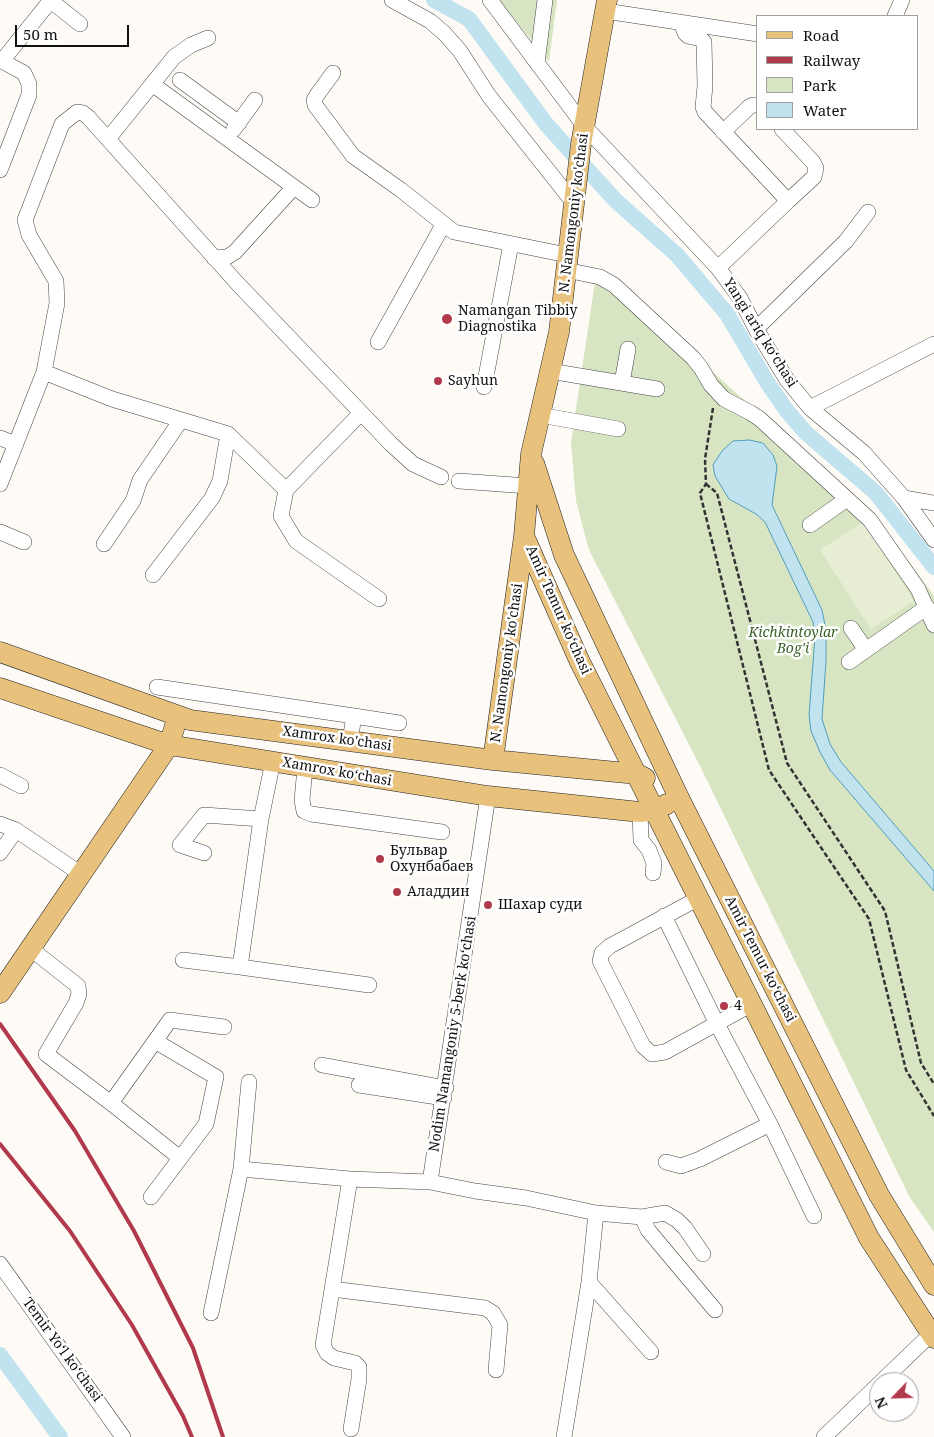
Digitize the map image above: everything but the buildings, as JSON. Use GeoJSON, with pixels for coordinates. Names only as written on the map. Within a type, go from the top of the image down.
{"type":"FeatureCollection","features":[{"type":"Feature","properties":{"kind":"main road","name":"N. Namongoniy ko'chasi"},"geometry":{"type":"LineString","coordinates":[[531,454],[559,332],[583,135],[606,5]]}},
{"type":"Feature","properties":{"kind":"main road","name":"Amir Temur koʻchasi"},"geometry":{"type":"LineString","coordinates":[[531,454],[524,536],[579,660],[637,774],[648,811],[699,898],[869,1238],[933,1334]]}},
{"type":"Feature","properties":{"kind":"main road","name":"Amir Temur koʻchasi"},"geometry":{"type":"LineString","coordinates":[[531,454],[564,555],[679,798],[879,1195],[934,1285]]}},
{"type":"Feature","properties":{"kind":"main road","name":"N. Namongoniy ko'chasi"},"geometry":{"type":"LineString","coordinates":[[493,760],[524,536]]}},
{"type":"Feature","properties":{"kind":"main road","name":"Xamrox ko'chasi"},"geometry":{"type":"LineString","coordinates":[[0,652],[190,720],[493,760],[637,774],[679,798]]}},
{"type":"Feature","properties":{"kind":"main road","name":"Xamrox koʻchasi"},"geometry":{"type":"LineString","coordinates":[[0,688],[169,745],[488,796],[648,811]]}},
{"type":"Feature","properties":{"kind":"main road"},"geometry":{"type":"LineString","coordinates":[[0,993],[169,745],[178,716]]}},
{"type":"Feature","properties":{"kind":"main road"},"geometry":{"type":"LineString","coordinates":[[648,811],[679,798]]}},
{"type":"Feature","properties":{"kind":"street"},"geometry":{"type":"LineString","coordinates":[[0,170],[29,95],[29,84],[24,72],[1,61],[51,0],[80,24]]}},
{"type":"Feature","properties":{"kind":"street"},"geometry":{"type":"LineString","coordinates":[[392,0],[430,21],[444,33],[460,52],[489,96],[575,194]]}},
{"type":"Feature","properties":{"kind":"street","name":"Yangi ariq ko‘chasi"},"geometry":{"type":"LineString","coordinates":[[490,0],[536,63],[583,135],[718,268],[740,298],[756,329],[787,380],[810,408],[864,453],[904,498],[934,540]]}},
{"type":"Feature","properties":{"kind":"street"},"geometry":{"type":"LineString","coordinates":[[536,63],[545,0]]}},
{"type":"Feature","properties":{"kind":"street"},"geometry":{"type":"LineString","coordinates":[[895,15],[902,0]]}},
{"type":"Feature","properties":{"kind":"street"},"geometry":{"type":"LineString","coordinates":[[606,5],[681,22],[756,34]]}},
{"type":"Feature","properties":{"kind":"street"},"geometry":{"type":"LineString","coordinates":[[681,22],[688,36],[701,39],[704,42],[705,86],[703,107],[708,116],[788,201]]}},
{"type":"Feature","properties":{"kind":"street"},"geometry":{"type":"LineString","coordinates":[[108,139],[181,50],[208,38]]}},
{"type":"Feature","properties":{"kind":"street"},"geometry":{"type":"LineString","coordinates":[[333,73],[314,100],[317,110],[353,156],[401,190],[454,232],[511,244],[567,262],[607,280],[693,358],[716,391],[724,399],[752,412],[870,520],[918,589],[934,625]]}},
{"type":"Feature","properties":{"kind":"street"},"geometry":{"type":"LineString","coordinates":[[180,80],[239,123]]}},
{"type":"Feature","properties":{"kind":"street"},"geometry":{"type":"LineString","coordinates":[[152,84],[312,200]]}},
{"type":"Feature","properties":{"kind":"street"},"geometry":{"type":"LineString","coordinates":[[227,138],[255,100]]}},
{"type":"Feature","properties":{"kind":"street"},"geometry":{"type":"LineString","coordinates":[[723,132],[749,107],[756,105]]}},
{"type":"Feature","properties":{"kind":"street"},"geometry":{"type":"LineString","coordinates":[[0,484],[44,372],[58,303],[56,281],[28,235],[25,220],[62,124],[78,112],[83,112],[214,258],[391,444],[413,464],[441,477]]}},
{"type":"Feature","properties":{"kind":"street"},"geometry":{"type":"LineString","coordinates":[[718,268],[814,177],[816,168],[813,162],[783,130]]}},
{"type":"Feature","properties":{"kind":"street"},"geometry":{"type":"LineString","coordinates":[[214,258],[227,257],[235,252],[294,187]]}},
{"type":"Feature","properties":{"kind":"street"},"geometry":{"type":"LineString","coordinates":[[756,329],[846,241],[868,212]]}},
{"type":"Feature","properties":{"kind":"street"},"geometry":{"type":"LineString","coordinates":[[378,342],[443,225]]}},
{"type":"Feature","properties":{"kind":"street"},"geometry":{"type":"LineString","coordinates":[[484,387],[511,244]]}},
{"type":"Feature","properties":{"kind":"street"},"geometry":{"type":"LineString","coordinates":[[810,408],[934,344]]}},
{"type":"Feature","properties":{"kind":"street"},"geometry":{"type":"LineString","coordinates":[[622,383],[628,350]]}},
{"type":"Feature","properties":{"kind":"street"},"geometry":{"type":"LineString","coordinates":[[550,371],[657,389]]}},
{"type":"Feature","properties":{"kind":"street"},"geometry":{"type":"LineString","coordinates":[[44,372],[112,400],[228,434],[286,490]]}},
{"type":"Feature","properties":{"kind":"street"},"geometry":{"type":"LineString","coordinates":[[361,413],[286,490],[281,516],[296,541],[379,599]]}},
{"type":"Feature","properties":{"kind":"street"},"geometry":{"type":"LineString","coordinates":[[540,415],[618,429]]}},
{"type":"Feature","properties":{"kind":"street"},"geometry":{"type":"LineString","coordinates":[[104,544],[133,501],[140,480],[181,420]]}},
{"type":"Feature","properties":{"kind":"street"},"geometry":{"type":"LineString","coordinates":[[153,575],[212,498],[220,481],[228,434]]}},
{"type":"Feature","properties":{"kind":"street"},"geometry":{"type":"LineString","coordinates":[[0,438],[16,444]]}},
{"type":"Feature","properties":{"kind":"street"},"geometry":{"type":"LineString","coordinates":[[459,481],[528,486]]}},
{"type":"Feature","properties":{"kind":"street"},"geometry":{"type":"LineString","coordinates":[[904,498],[934,503]]}},
{"type":"Feature","properties":{"kind":"street"},"geometry":{"type":"LineString","coordinates":[[810,525],[847,499]]}},
{"type":"Feature","properties":{"kind":"street"},"geometry":{"type":"LineString","coordinates":[[0,532],[24,542]]}},
{"type":"Feature","properties":{"kind":"street"},"geometry":{"type":"LineString","coordinates":[[849,662],[927,608]]}},
{"type":"Feature","properties":{"kind":"street"},"geometry":{"type":"LineString","coordinates":[[851,628],[866,650]]}},
{"type":"Feature","properties":{"kind":"street"},"geometry":{"type":"LineString","coordinates":[[157,687],[398,723]]}},
{"type":"Feature","properties":{"kind":"street"},"geometry":{"type":"LineString","coordinates":[[350,741],[354,716]]}},
{"type":"Feature","properties":{"kind":"street"},"geometry":{"type":"LineString","coordinates":[[240,967],[260,819],[273,761]]}},
{"type":"Feature","properties":{"kind":"street"},"geometry":{"type":"LineString","coordinates":[[305,768],[302,800],[304,811],[311,814],[442,832]]}},
{"type":"Feature","properties":{"kind":"street"},"geometry":{"type":"LineString","coordinates":[[0,776],[21,786]]}},
{"type":"Feature","properties":{"kind":"street","name":"Nodim Namangoniy 5-berk koʻchasi"},"geometry":{"type":"LineString","coordinates":[[430,1182],[445,1093],[488,796]]}},
{"type":"Feature","properties":{"kind":"street"},"geometry":{"type":"LineString","coordinates":[[648,811],[641,840],[649,850],[654,863],[653,873]]}},
{"type":"Feature","properties":{"kind":"street"},"geometry":{"type":"LineString","coordinates":[[204,853],[180,845],[204,815],[260,819]]}},
{"type":"Feature","properties":{"kind":"street"},"geometry":{"type":"LineString","coordinates":[[0,824],[16,830],[81,874]]}},
{"type":"Feature","properties":{"kind":"street"},"geometry":{"type":"LineString","coordinates":[[0,853],[16,830]]}},
{"type":"Feature","properties":{"kind":"street"},"geometry":{"type":"LineString","coordinates":[[699,898],[610,946],[602,953],[600,961],[621,1004],[643,1046],[652,1054],[665,1052],[752,1004]]}},
{"type":"Feature","properties":{"kind":"street"},"geometry":{"type":"LineString","coordinates":[[664,916],[717,1024],[770,1124],[814,1216]]}},
{"type":"Feature","properties":{"kind":"street"},"geometry":{"type":"LineString","coordinates":[[31,949],[78,986],[79,994],[76,1003],[46,1054],[180,1158]]}},
{"type":"Feature","properties":{"kind":"street"},"geometry":{"type":"LineString","coordinates":[[183,960],[369,985]]}},
{"type":"Feature","properties":{"kind":"street"},"geometry":{"type":"LineString","coordinates":[[111,1103],[170,1020],[224,1027]]}},
{"type":"Feature","properties":{"kind":"street"},"geometry":{"type":"LineString","coordinates":[[152,1198],[206,1124],[216,1077],[155,1041]]}},
{"type":"Feature","properties":{"kind":"street"},"geometry":{"type":"LineString","coordinates":[[322,1065],[445,1093]]}},
{"type":"Feature","properties":{"kind":"street"},"geometry":{"type":"LineString","coordinates":[[211,1314],[240,1169],[250,1082]]}},
{"type":"Feature","properties":{"kind":"street"},"geometry":{"type":"LineString","coordinates":[[359,1085],[445,1093]]}},
{"type":"Feature","properties":{"kind":"street"},"geometry":{"type":"LineString","coordinates":[[666,1162],[682,1166],[770,1124]]}},
{"type":"Feature","properties":{"kind":"street"},"geometry":{"type":"LineString","coordinates":[[240,1169],[350,1179],[430,1182],[526,1198],[596,1213],[642,1216],[665,1213],[677,1220],[685,1228],[703,1254]]}},
{"type":"Feature","properties":{"kind":"street"},"geometry":{"type":"LineString","coordinates":[[350,1179],[323,1345],[327,1353],[334,1358],[360,1367],[351,1429]]}},
{"type":"Feature","properties":{"kind":"street"},"geometry":{"type":"LineString","coordinates":[[564,1437],[590,1282],[596,1213]]}},
{"type":"Feature","properties":{"kind":"street"},"geometry":{"type":"LineString","coordinates":[[642,1216],[648,1230],[715,1310]]}},
{"type":"Feature","properties":{"kind":"street","name":"Temir Yoʻl koʻchasi"},"geometry":{"type":"LineString","coordinates":[[0,1264],[123,1437]]}},
{"type":"Feature","properties":{"kind":"street"},"geometry":{"type":"LineString","coordinates":[[590,1282],[651,1352]]}},
{"type":"Feature","properties":{"kind":"street"},"geometry":{"type":"LineString","coordinates":[[332,1289],[485,1308],[493,1313],[500,1325],[496,1370]]}},
{"type":"Feature","properties":{"kind":"street"},"geometry":{"type":"LineString","coordinates":[[892,1372],[933,1334]]}},
{"type":"Feature","properties":{"kind":"street"},"geometry":{"type":"LineString","coordinates":[[824,1437],[869,1394]]}},
{"type":"Feature","properties":{"kind":"path"},"geometry":{"type":"LineString","coordinates":[[716,391],[705,459],[706,484],[700,493],[769,770],[869,919],[906,1070],[934,1116]]}},
{"type":"Feature","properties":{"kind":"path"},"geometry":{"type":"LineString","coordinates":[[706,484],[717,493],[787,763],[885,911],[922,1063],[934,1084]]}},
{"type":"Feature","properties":{"kind":"green space"},"geometry":{"type":"Polygon","coordinates":[[[499,0],[557,0],[549,62],[499,0]]]}},
{"type":"Feature","properties":{"kind":"green space","name":"Kichkintoylar Bog'i"},"geometry":{"type":"Polygon","coordinates":[[[597,269],[879,520],[934,596],[934,1232],[910,1198],[701,768],[589,550],[576,501],[571,442],[597,269]]]}},
{"type":"Feature","properties":{"kind":"green space"},"geometry":{"type":"Polygon","coordinates":[[[863,522],[914,601],[871,629],[820,550],[863,522]]]}},
{"type":"Feature","properties":{"kind":"water"},"geometry":{"type":"Polygon","coordinates":[[[749,440],[763,443],[773,455],[777,466],[772,505],[822,610],[826,630],[826,661],[822,719],[830,744],[841,762],[934,871],[934,891],[830,770],[811,731],[809,715],[815,637],[813,622],[765,522],[756,514],[729,499],[715,476],[713,465],[722,451],[733,441],[749,440]]]}},
{"type":"Feature","properties":{"kind":"waterway"},"geometry":{"type":"LineString","coordinates":[[434,0],[469,19],[546,124],[615,200],[677,255],[727,314],[767,382],[787,411],[806,433],[876,493],[934,567]]}},
{"type":"Feature","properties":{"kind":"waterway"},"geometry":{"type":"LineString","coordinates":[[0,1355],[60,1437]]}},
{"type":"Feature","properties":{"kind":"railway"},"geometry":{"type":"LineString","coordinates":[[0,1024],[75,1131],[134,1231],[193,1348],[223,1437]]}},
{"type":"Feature","properties":{"kind":"railway"},"geometry":{"type":"LineString","coordinates":[[0,1144],[70,1231],[132,1325],[183,1416],[192,1437]]}},
{"type":"Feature","properties":{"kind":"place","name":"Namangan Tibbiy Diagnostika"},"geometry":{"type":"Point","coordinates":[447,319]}},
{"type":"Feature","properties":{"kind":"place","name":"Sayhun"},"geometry":{"type":"Point","coordinates":[438,381]}},
{"type":"Feature","properties":{"kind":"place","name":"Бульвар Охунбабаев"},"geometry":{"type":"Point","coordinates":[380,859]}},
{"type":"Feature","properties":{"kind":"place","name":"Аладдин"},"geometry":{"type":"Point","coordinates":[397,892]}},
{"type":"Feature","properties":{"kind":"place","name":"Шахар суди"},"geometry":{"type":"Point","coordinates":[488,905]}},
{"type":"Feature","properties":{"kind":"place","name":"4"},"geometry":{"type":"Point","coordinates":[724,1006]}}]}
